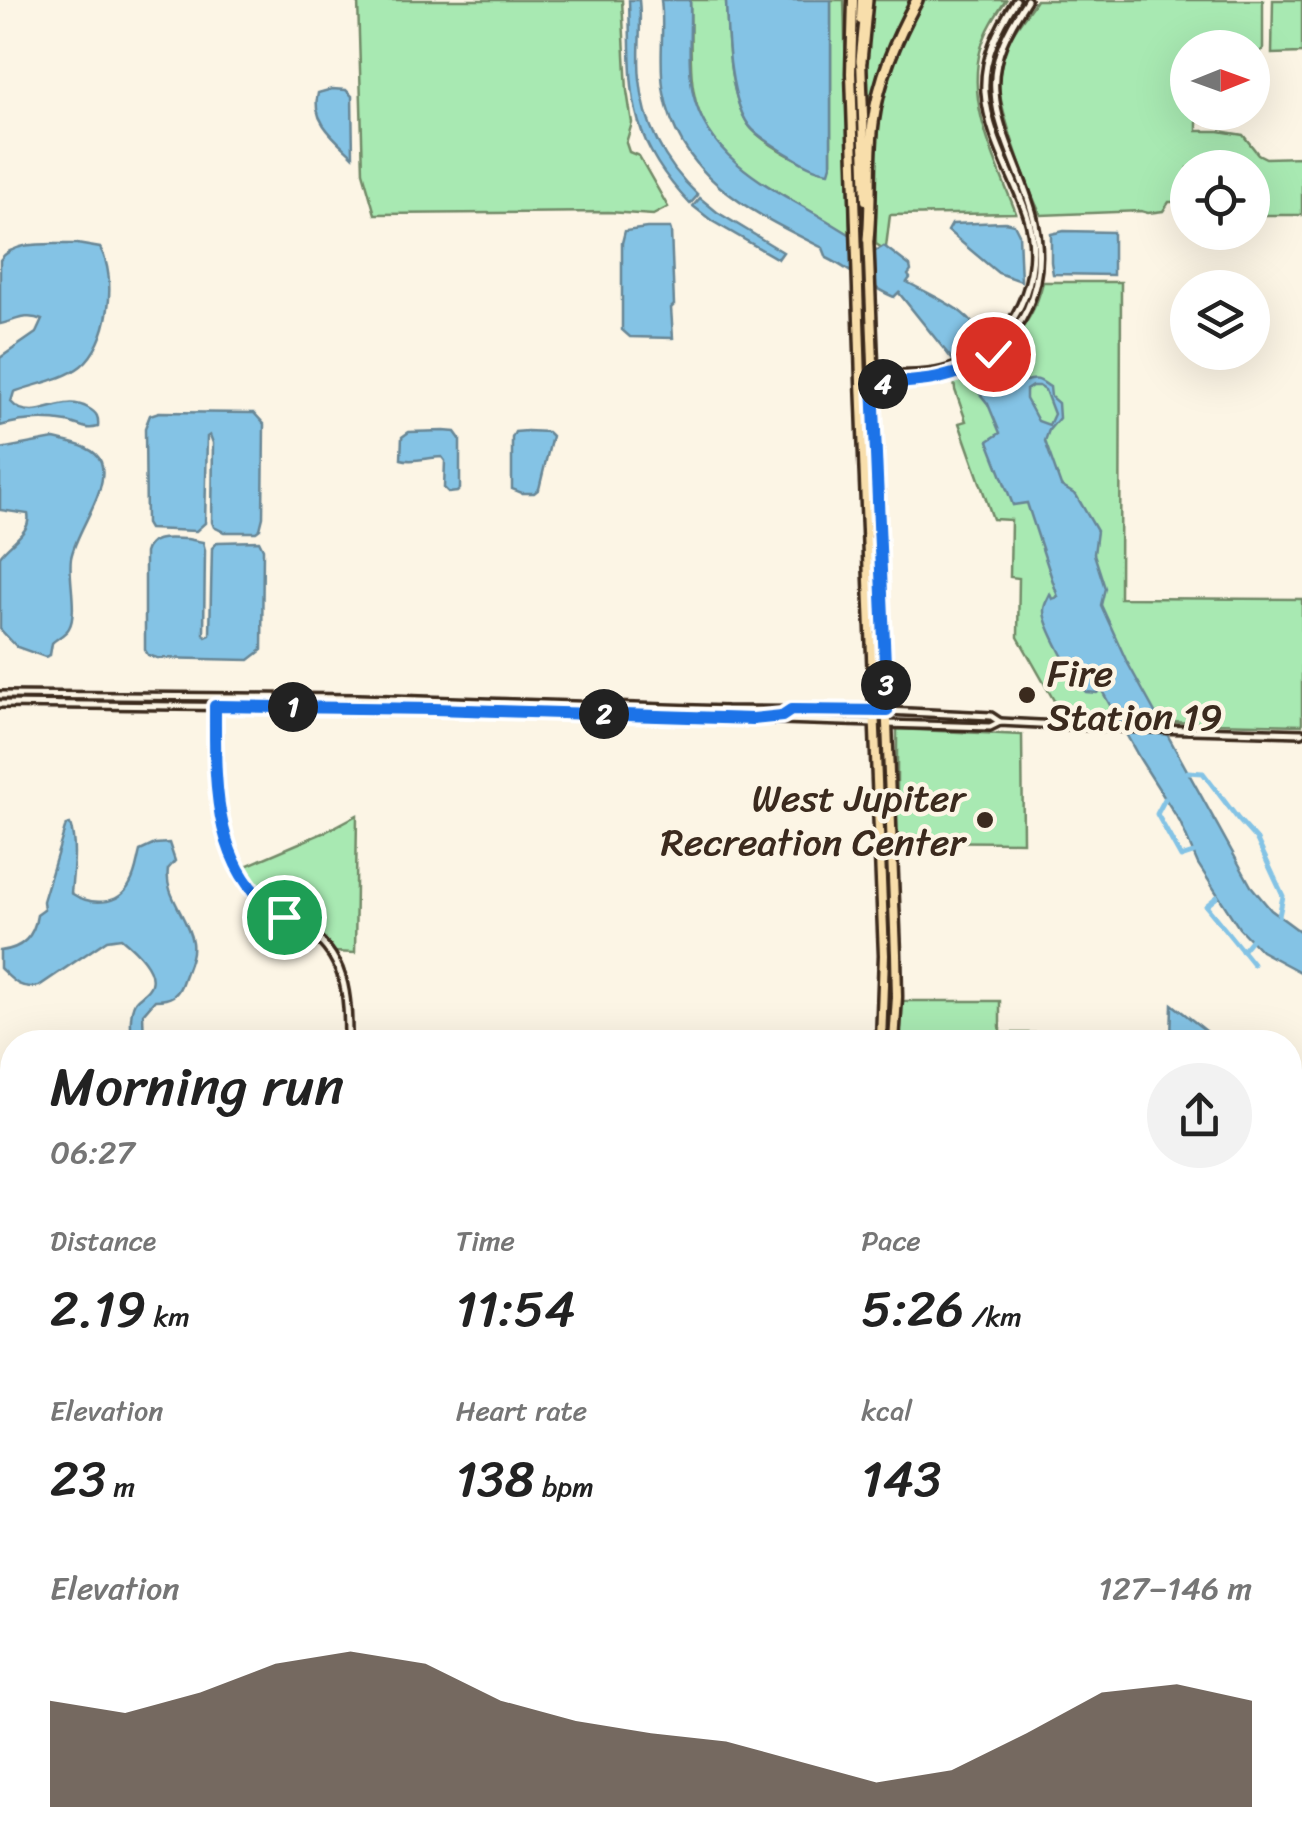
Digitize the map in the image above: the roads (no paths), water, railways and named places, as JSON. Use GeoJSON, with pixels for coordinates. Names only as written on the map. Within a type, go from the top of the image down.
{"type":"FeatureCollection","features":[{"type":"Feature","properties":{"kind":"highway"},"geometry":{"type":"LineString","coordinates":[[862,60],[865,0]]}},
{"type":"Feature","properties":{"kind":"highway"},"geometry":{"type":"LineString","coordinates":[[868,239],[872,128],[880,86],[900,31],[917,0]]}},
{"type":"Feature","properties":{"kind":"main road"},"geometry":{"type":"LineString","coordinates":[[852,0],[861,381],[884,954],[882,1030]]}},
{"type":"Feature","properties":{"kind":"main road"},"geometry":{"type":"LineString","coordinates":[[862,60],[896,954],[895,1030]]}},
{"type":"Feature","properties":{"kind":"street"},"geometry":{"type":"LineString","coordinates":[[997,345],[1021,305],[1030,281],[1032,258],[1029,220],[994,130],[985,91],[992,44],[1016,0]]}},
{"type":"Feature","properties":{"kind":"street"},"geometry":{"type":"LineString","coordinates":[[861,381],[956,370],[997,345],[1021,320],[1032,296],[1039,259],[1035,220],[1002,128],[994,91],[1000,48],[1027,0]]}},
{"type":"Feature","properties":{"kind":"street"},"geometry":{"type":"LineString","coordinates":[[0,696],[375,699],[713,710],[887,711],[991,716],[1000,722]]}},
{"type":"Feature","properties":{"kind":"street"},"geometry":{"type":"LineString","coordinates":[[216,698],[214,776],[228,845],[244,879],[259,898],[311,933],[336,963],[348,1000],[348,1030]]}},
{"type":"Feature","properties":{"kind":"street"},"geometry":{"type":"LineString","coordinates":[[0,704],[435,709],[990,727],[1000,722],[1302,734]]}},
{"type":"Feature","properties":{"kind":"street"},"geometry":{"type":"LineString","coordinates":[[713,710],[714,718]]}},
{"type":"Feature","properties":{"kind":"street"},"geometry":{"type":"LineString","coordinates":[[753,719],[782,716],[791,710]]}},
{"type":"Feature","properties":{"kind":"water"},"geometry":{"type":"Polygon","coordinates":[[[629,0],[639,0],[639,69],[646,112],[666,157],[698,195],[690,204],[668,179],[642,132],[632,85],[629,0]]]}},
{"type":"Feature","properties":{"kind":"water"},"geometry":{"type":"Polygon","coordinates":[[[661,0],[690,0],[693,93],[700,115],[725,151],[777,192],[877,250],[884,246],[910,266],[907,282],[962,313],[1016,376],[1050,387],[1051,397],[1058,403],[1059,418],[1045,441],[1061,486],[1076,495],[1097,531],[1094,554],[1105,588],[1101,605],[1126,660],[1251,886],[1271,910],[1302,933],[1302,973],[1261,951],[1239,928],[1198,864],[1180,822],[1101,689],[1097,693],[1086,692],[1060,652],[1044,610],[1050,594],[1052,599],[1058,597],[1027,503],[1013,505],[988,441],[1000,433],[988,404],[900,291],[894,297],[877,289],[827,258],[823,248],[746,206],[703,170],[686,148],[664,93],[661,0]],[[1039,386],[1026,390],[1026,399],[1038,421],[1049,425],[1054,414],[1045,390],[1039,386]]]}},
{"type":"Feature","properties":{"kind":"water"},"geometry":{"type":"Polygon","coordinates":[[[726,0],[831,0],[829,172],[807,165],[773,145],[745,119],[731,69],[726,0]]]}},
{"type":"Feature","properties":{"kind":"water"},"geometry":{"type":"Polygon","coordinates":[[[346,90],[352,96],[353,156],[326,128],[318,112],[318,93],[346,90]]]}},
{"type":"Feature","properties":{"kind":"water"},"geometry":{"type":"Polygon","coordinates":[[[700,198],[783,252],[778,259],[712,221],[693,206],[700,198]]]}},
{"type":"Feature","properties":{"kind":"water"},"geometry":{"type":"Polygon","coordinates":[[[952,224],[1014,224],[1019,234],[1021,281],[998,273],[948,231],[952,224]]]}},
{"type":"Feature","properties":{"kind":"water"},"geometry":{"type":"Polygon","coordinates":[[[625,231],[671,231],[673,338],[630,337],[622,330],[622,243],[625,231]]]}},
{"type":"Feature","properties":{"kind":"water"},"geometry":{"type":"Polygon","coordinates":[[[1113,232],[1113,275],[1053,274],[1051,234],[1113,232]]]}},
{"type":"Feature","properties":{"kind":"water"},"geometry":{"type":"Polygon","coordinates":[[[77,244],[100,248],[106,261],[108,310],[98,342],[91,356],[74,371],[14,392],[11,402],[28,411],[81,405],[95,414],[98,427],[41,420],[0,426],[0,358],[36,333],[42,320],[26,317],[0,324],[0,260],[25,246],[77,244]]]}},
{"type":"Feature","properties":{"kind":"water"},"geometry":{"type":"Polygon","coordinates":[[[254,413],[264,424],[260,529],[224,532],[214,527],[210,435],[205,523],[196,531],[149,529],[145,428],[150,415],[254,413]]]}},
{"type":"Feature","properties":{"kind":"water"},"geometry":{"type":"Polygon","coordinates":[[[409,432],[455,432],[460,439],[457,492],[449,493],[444,488],[442,457],[401,459],[402,437],[409,432]]]}},
{"type":"Feature","properties":{"kind":"water"},"geometry":{"type":"Polygon","coordinates":[[[515,432],[548,432],[552,436],[539,489],[534,493],[512,489],[512,438],[515,432]]]}},
{"type":"Feature","properties":{"kind":"water"},"geometry":{"type":"Polygon","coordinates":[[[54,439],[93,452],[101,462],[102,473],[97,497],[71,558],[72,621],[45,657],[17,647],[0,629],[0,556],[24,532],[28,514],[0,510],[0,449],[54,439]]]}},
{"type":"Feature","properties":{"kind":"water"},"geometry":{"type":"Polygon","coordinates":[[[156,540],[203,542],[205,550],[206,637],[210,635],[212,548],[218,542],[259,541],[263,549],[262,650],[249,660],[157,658],[145,650],[145,553],[156,540]]]}},
{"type":"Feature","properties":{"kind":"water"},"geometry":{"type":"Polygon","coordinates":[[[70,824],[74,849],[71,893],[86,900],[103,902],[118,897],[134,876],[140,851],[169,843],[175,861],[168,869],[168,879],[190,933],[192,952],[176,993],[155,1000],[143,1014],[144,1030],[132,1030],[131,1016],[135,1002],[148,989],[152,978],[142,958],[121,938],[107,940],[39,986],[22,985],[0,968],[0,951],[25,941],[37,915],[44,910],[43,901],[66,825],[70,824]]]}},
{"type":"Feature","properties":{"kind":"water"},"geometry":{"type":"Polygon","coordinates":[[[1172,1004],[1205,1030],[1171,1030],[1172,1004]]]}},
{"type":"Feature","properties":{"kind":"waterway"},"geometry":{"type":"LineString","coordinates":[[1188,772],[1203,773],[1257,840],[1283,896],[1279,916]]}},
{"type":"Feature","properties":{"kind":"waterway"},"geometry":{"type":"LineString","coordinates":[[1165,799],[1157,814],[1181,857],[1193,853]]}},
{"type":"Feature","properties":{"kind":"waterway"},"geometry":{"type":"LineString","coordinates":[[1217,897],[1206,906],[1253,964]]}},
{"type":"Feature","properties":{"kind":"waterway"},"geometry":{"type":"LineString","coordinates":[[1242,951],[1251,940]]}},
{"type":"Feature","properties":{"kind":"place","name":"Fire Station 19"},"geometry":{"type":"Point","coordinates":[1027,695]}},
{"type":"Feature","properties":{"kind":"place","name":"West Jupiter Recreation Center"},"geometry":{"type":"Point","coordinates":[985,820]}}]}
